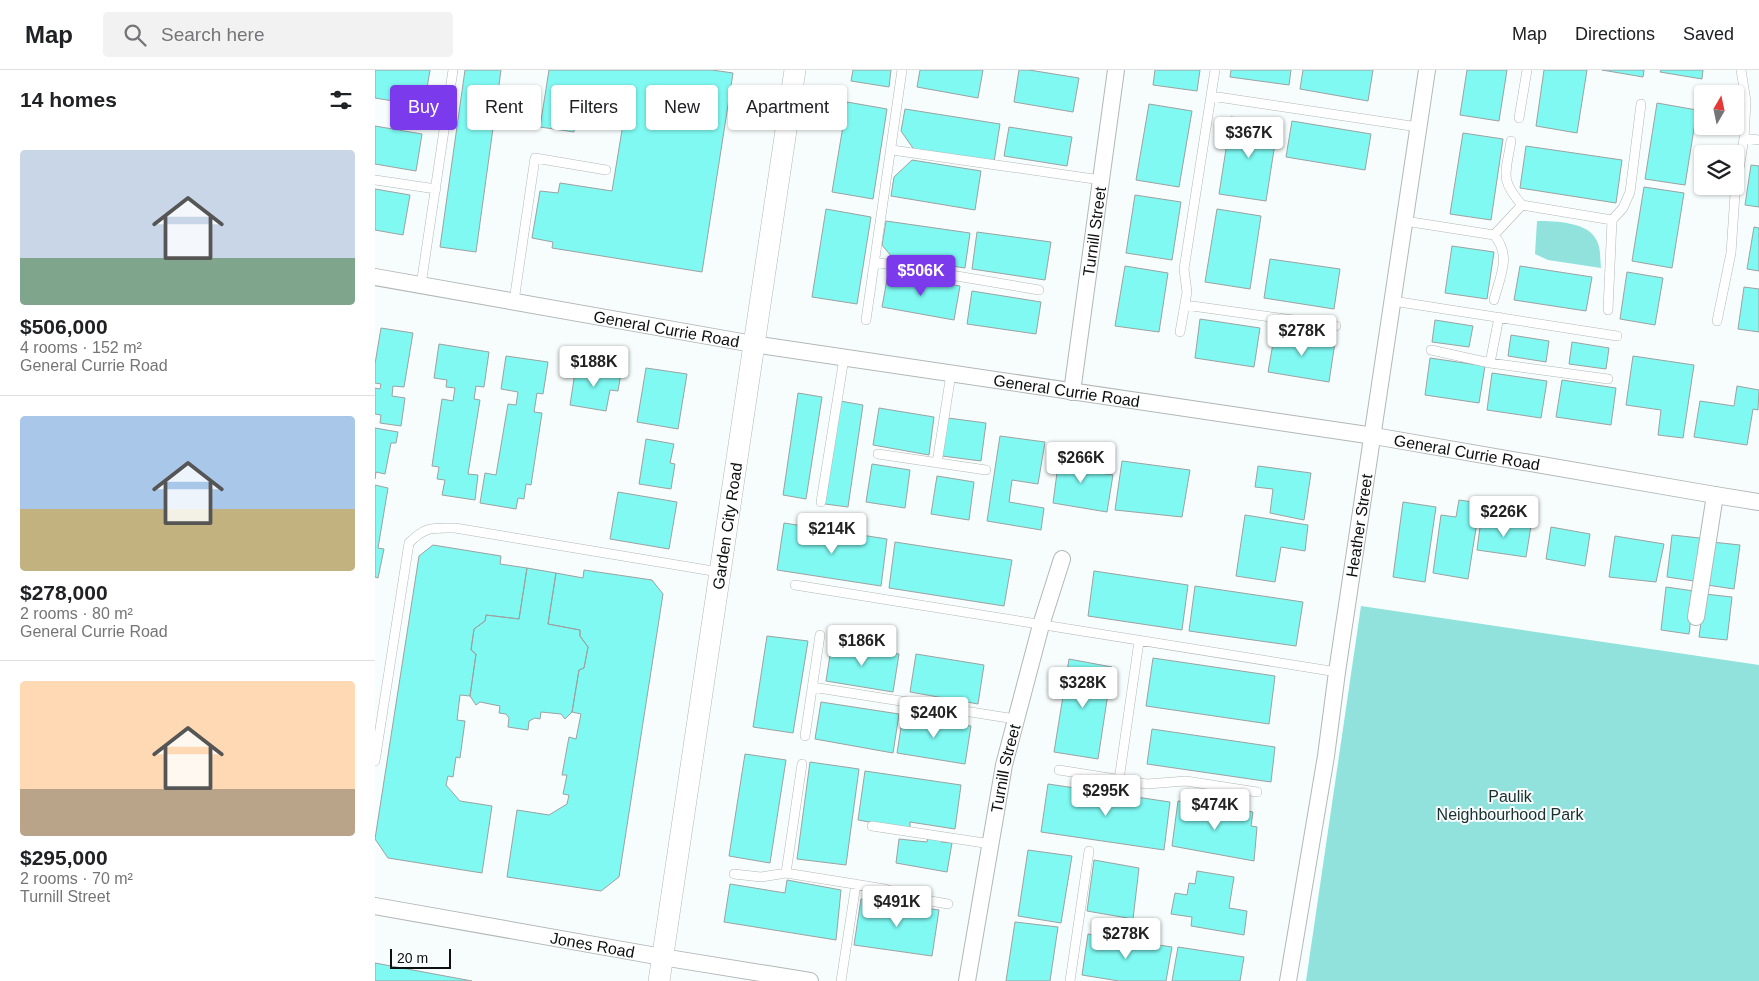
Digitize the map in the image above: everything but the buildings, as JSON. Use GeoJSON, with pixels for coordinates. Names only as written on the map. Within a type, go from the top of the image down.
{"type":"FeatureCollection","features":[{"type":"Feature","properties":{"kind":"street","name":"Garden City Road"},"geometry":{"type":"LineString","coordinates":[[659,981],[795,70]]}},
{"type":"Feature","properties":{"kind":"street","name":"Turnill Street"},"geometry":{"type":"LineString","coordinates":[[1072,392],[1116,70]]}},
{"type":"Feature","properties":{"kind":"street","name":"Heather Street"},"geometry":{"type":"LineString","coordinates":[[1288,981],[1327,756],[1337,672],[1374,436],[1427,70]]}},
{"type":"Feature","properties":{"kind":"street","name":"General Currie Road"},"geometry":{"type":"LineString","coordinates":[[375,277],[753,344],[1374,436],[1759,502]]}},
{"type":"Feature","properties":{"kind":"street"},"geometry":{"type":"LineString","coordinates":[[1696,617],[1715,495]]}},
{"type":"Feature","properties":{"kind":"street","name":"Turnill Street"},"geometry":{"type":"LineString","coordinates":[[967,981],[1004,765],[1041,625],[1062,559]]}},
{"type":"Feature","properties":{"kind":"street","name":"Jones Road"},"geometry":{"type":"LineString","coordinates":[[375,906],[662,958],[810,981]]}},
{"type":"Feature","properties":{"kind":"lane"},"geometry":{"type":"LineString","coordinates":[[421,285],[453,70]]}},
{"type":"Feature","properties":{"kind":"lane"},"geometry":{"type":"LineString","coordinates":[[866,320],[902,70]]}},
{"type":"Feature","properties":{"kind":"lane"},"geometry":{"type":"LineString","coordinates":[[1180,332],[1187,292],[1184,268],[1215,70]]}},
{"type":"Feature","properties":{"kind":"lane"},"geometry":{"type":"LineString","coordinates":[[1519,118],[1527,70]]}},
{"type":"Feature","properties":{"kind":"lane"},"geometry":{"type":"LineString","coordinates":[[1717,321],[1731,253],[1735,194],[1744,138],[1746,101],[1741,70]]}},
{"type":"Feature","properties":{"kind":"lane"},"geometry":{"type":"LineString","coordinates":[[1211,96],[1418,127]]}},
{"type":"Feature","properties":{"kind":"lane"},"geometry":{"type":"LineString","coordinates":[[1608,310],[1612,220],[1623,208],[1629,192],[1641,104]]}},
{"type":"Feature","properties":{"kind":"lane"},"geometry":{"type":"LineString","coordinates":[[1744,138],[1759,140]]}},
{"type":"Feature","properties":{"kind":"lane"},"geometry":{"type":"LineString","coordinates":[[1511,141],[1505,177],[1509,190],[1522,205],[1612,220]]}},
{"type":"Feature","properties":{"kind":"lane"},"geometry":{"type":"LineString","coordinates":[[891,150],[1101,180]]}},
{"type":"Feature","properties":{"kind":"lane"},"geometry":{"type":"LineString","coordinates":[[514,301],[535,158],[606,170]]}},
{"type":"Feature","properties":{"kind":"lane"},"geometry":{"type":"LineString","coordinates":[[375,180],[435,189]]}},
{"type":"Feature","properties":{"kind":"lane"},"geometry":{"type":"LineString","coordinates":[[1493,235],[1522,205]]}},
{"type":"Feature","properties":{"kind":"lane"},"geometry":{"type":"LineString","coordinates":[[1405,221],[1493,235],[1500,242],[1504,250],[1504,262],[1493,300]]}},
{"type":"Feature","properties":{"kind":"lane"},"geometry":{"type":"LineString","coordinates":[[874,262],[1039,290]]}},
{"type":"Feature","properties":{"kind":"lane"},"geometry":{"type":"LineString","coordinates":[[1393,301],[1617,336]]}},
{"type":"Feature","properties":{"kind":"lane"},"geometry":{"type":"LineString","coordinates":[[1185,305],[1335,326]]}},
{"type":"Feature","properties":{"kind":"lane"},"geometry":{"type":"LineString","coordinates":[[1490,363],[1499,317]]}},
{"type":"Feature","properties":{"kind":"lane"},"geometry":{"type":"LineString","coordinates":[[1431,350],[1490,363],[1608,379]]}},
{"type":"Feature","properties":{"kind":"lane"},"geometry":{"type":"LineString","coordinates":[[821,502],[844,358]]}},
{"type":"Feature","properties":{"kind":"lane"},"geometry":{"type":"LineString","coordinates":[[937,463],[951,374]]}},
{"type":"Feature","properties":{"kind":"lane"},"geometry":{"type":"LineString","coordinates":[[879,454],[986,470]]}},
{"type":"Feature","properties":{"kind":"lane"},"geometry":{"type":"LineString","coordinates":[[375,761],[409,543],[419,533],[433,528],[455,528],[719,572]]}},
{"type":"Feature","properties":{"kind":"lane"},"geometry":{"type":"LineString","coordinates":[[795,585],[1337,672]]}},
{"type":"Feature","properties":{"kind":"lane"},"geometry":{"type":"LineString","coordinates":[[805,736],[820,635]]}},
{"type":"Feature","properties":{"kind":"lane"},"geometry":{"type":"LineString","coordinates":[[1119,780],[1139,640]]}},
{"type":"Feature","properties":{"kind":"lane"},"geometry":{"type":"LineString","coordinates":[[812,688],[1015,719]]}},
{"type":"Feature","properties":{"kind":"lane"},"geometry":{"type":"LineString","coordinates":[[786,873],[802,764]]}},
{"type":"Feature","properties":{"kind":"lane"},"geometry":{"type":"LineString","coordinates":[[1059,770],[1147,784],[1186,781],[1257,792]]}},
{"type":"Feature","properties":{"kind":"lane"},"geometry":{"type":"LineString","coordinates":[[872,826],[991,844]]}},
{"type":"Feature","properties":{"kind":"lane"},"geometry":{"type":"LineString","coordinates":[[1069,981],[1089,851]]}},
{"type":"Feature","properties":{"kind":"lane"},"geometry":{"type":"LineString","coordinates":[[734,874],[761,877],[786,873],[885,889],[907,897],[948,904]]}},
{"type":"Feature","properties":{"kind":"lane"},"geometry":{"type":"LineString","coordinates":[[841,981],[856,884]]}},
{"type":"Feature","properties":{"kind":"green space"},"geometry":{"type":"Polygon","coordinates":[[[1537,221],[1571,224],[1587,230],[1597,241],[1600,251],[1601,268],[1548,260],[1535,254],[1537,221]]]}},
{"type":"Feature","properties":{"kind":"green space","name":"Paulik Neighbourhood Park"},"geometry":{"type":"Polygon","coordinates":[[[1361,606],[1759,665],[1759,981],[1306,981],[1361,606]]]}}]}
